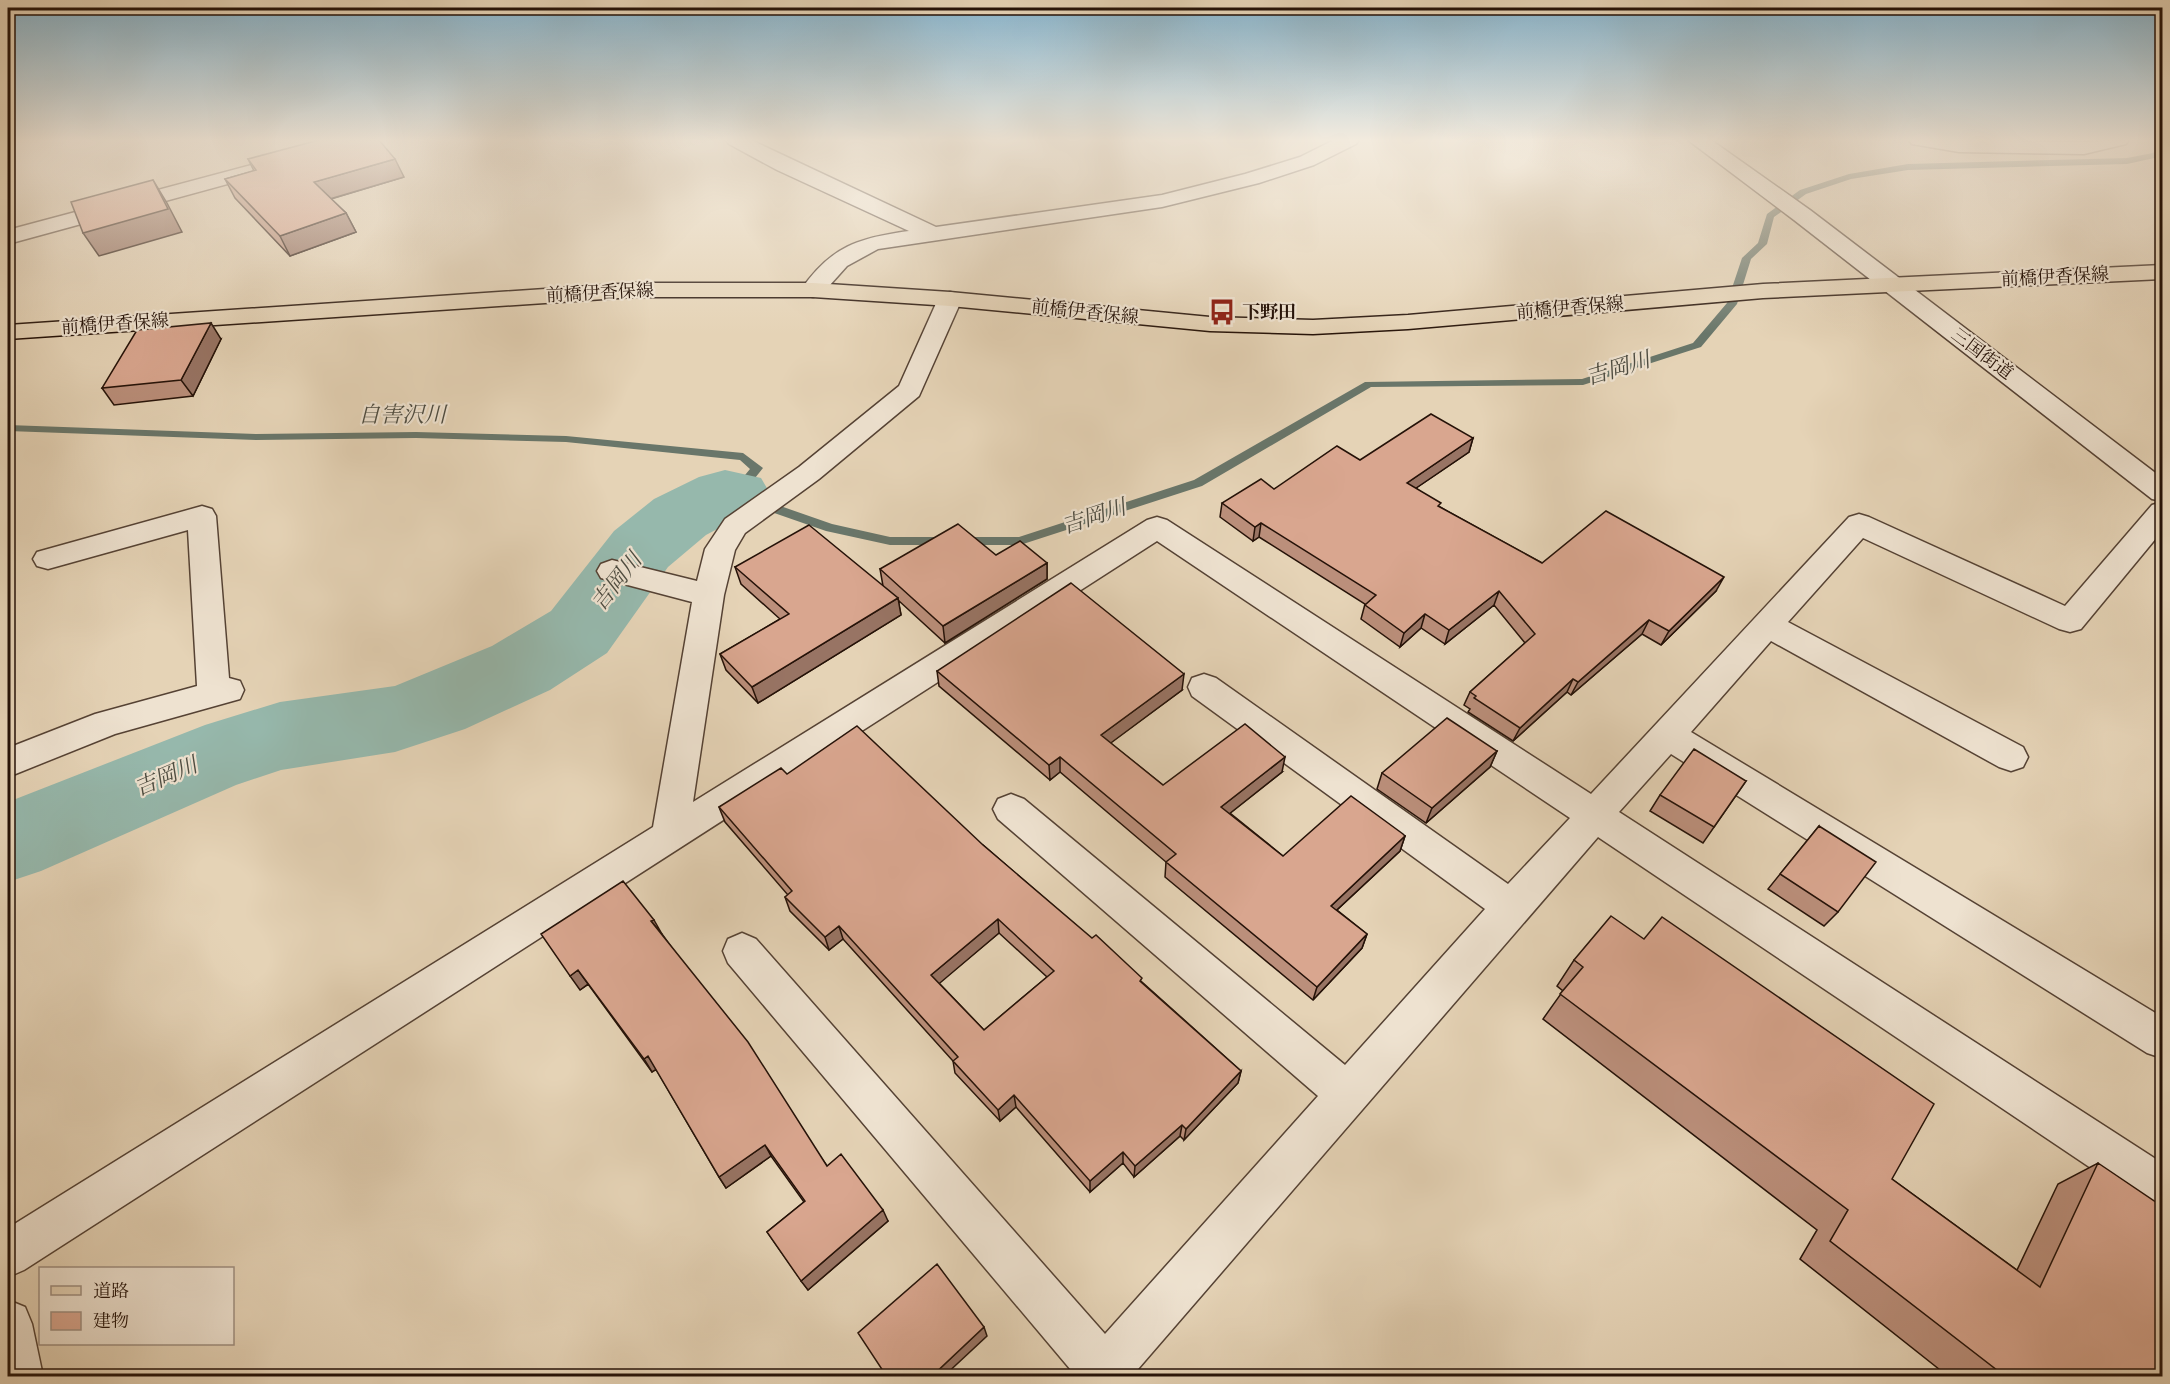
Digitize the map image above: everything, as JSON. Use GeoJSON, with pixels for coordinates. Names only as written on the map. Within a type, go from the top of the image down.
{"type":"FeatureCollection","features":[{"type":"Feature","properties":{"kind":"main road","name":"前橋伊香保線"},"geometry":{"type":"LineString","coordinates":[[8,332],[634,290],[813,290],[950,298],[1210,324],[1313,327],[1408,322],[1763,291],[2163,272]]}},
{"type":"Feature","properties":{"kind":"street"},"geometry":{"type":"LineString","coordinates":[[8,237],[128,205]]}},
{"type":"Feature","properties":{"kind":"street"},"geometry":{"type":"LineString","coordinates":[[872,205],[932,234]]}},
{"type":"Feature","properties":{"kind":"street"},"geometry":{"type":"LineString","coordinates":[[813,290],[835,262],[850,252],[873,243],[1137,205]]}},
{"type":"Feature","properties":{"kind":"street","name":"三国街道"},"geometry":{"type":"LineString","coordinates":[[1788,205],[2163,492]]}},
{"type":"Feature","properties":{"kind":"street"},"geometry":{"type":"LineString","coordinates":[[670,834],[709,595],[720,549],[735,526],[809,473],[910,390],[950,298]]}},
{"type":"Feature","properties":{"kind":"street"},"geometry":{"type":"LineString","coordinates":[[742,951],[1102,1374],[1511,907],[1859,524],[2070,621],[2163,512]]}},
{"type":"Feature","properties":{"kind":"street"},"geometry":{"type":"LineString","coordinates":[[8,763],[107,723],[221,692],[202,516],[48,560]]}},
{"type":"Feature","properties":{"kind":"street"},"geometry":{"type":"LineString","coordinates":[[8,1254],[1157,527],[2163,1189]]}},
{"type":"Feature","properties":{"kind":"street"},"geometry":{"type":"LineString","coordinates":[[612,571],[709,595]]}},
{"type":"Feature","properties":{"kind":"street"},"geometry":{"type":"LineString","coordinates":[[1767,625],[2011,757]]}},
{"type":"Feature","properties":{"kind":"street"},"geometry":{"type":"LineString","coordinates":[[1204,687],[1511,907]]}},
{"type":"Feature","properties":{"kind":"street"},"geometry":{"type":"LineString","coordinates":[[1668,735],[2163,1039]]}},
{"type":"Feature","properties":{"kind":"street"},"geometry":{"type":"LineString","coordinates":[[1011,809],[1347,1094]]}},
{"type":"Feature","properties":{"kind":"street"},"geometry":{"type":"LineString","coordinates":[[8,1324],[19,1377]]}},
{"type":"Feature","properties":{"kind":"building"},"geometry":{"type":"Polygon","coordinates":[[[72,205],[166,205],[168,209],[83,233],[72,205]]]}},
{"type":"Feature","properties":{"kind":"building"},"geometry":{"type":"Polygon","coordinates":[[[250,205],[337,205],[346,213],[280,236],[250,205]]]}},
{"type":"Feature","properties":{"kind":"building"},"geometry":{"type":"Polygon","coordinates":[[[211,323],[181,380],[102,388],[137,330],[211,323]]]}},
{"type":"Feature","properties":{"kind":"building"},"geometry":{"type":"Polygon","coordinates":[[[1431,414],[1473,438],[1407,483],[1441,503],[1438,506],[1542,563],[1606,511],[1724,577],[1669,631],[1649,620],[1578,682],[1573,679],[1520,728],[1474,698],[1476,696],[1470,692],[1535,634],[1499,591],[1449,630],[1425,614],[1404,633],[1365,605],[1376,595],[1261,523],[1255,527],[1222,503],[1261,479],[1274,489],[1337,446],[1360,460],[1431,414]]]}},
{"type":"Feature","properties":{"kind":"building"},"geometry":{"type":"Polygon","coordinates":[[[958,524],[996,555],[1020,541],[1047,563],[943,626],[880,569],[958,524]]]}},
{"type":"Feature","properties":{"kind":"building"},"geometry":{"type":"Polygon","coordinates":[[[809,525],[898,598],[752,687],[720,654],[789,614],[735,567],[809,525]]]}},
{"type":"Feature","properties":{"kind":"building"},"geometry":{"type":"Polygon","coordinates":[[[1071,583],[1184,674],[1101,735],[1163,785],[1245,724],[1285,757],[1221,807],[1283,856],[1351,796],[1405,836],[1331,906],[1367,934],[1317,987],[1166,862],[1176,854],[1060,757],[1049,765],[937,671],[1071,583]]]}},
{"type":"Feature","properties":{"kind":"building"},"geometry":{"type":"Polygon","coordinates":[[[1447,718],[1497,751],[1432,808],[1382,773],[1447,718]]]}},
{"type":"Feature","properties":{"kind":"building"},"geometry":{"type":"Polygon","coordinates":[[[857,726],[983,845],[1092,938],[1096,935],[1142,978],[1140,981],[1241,1071],[1186,1129],[1182,1125],[1135,1166],[1123,1152],[1090,1181],[1014,1095],[998,1110],[953,1061],[958,1057],[839,926],[825,937],[785,897],[792,891],[719,807],[781,768],[787,774],[857,726]],[[998,919],[931,975],[984,1030],[1054,971],[998,919]]]}},
{"type":"Feature","properties":{"kind":"building"},"geometry":{"type":"Polygon","coordinates":[[[1694,749],[1746,781],[1714,827],[1660,795],[1694,749]]]}},
{"type":"Feature","properties":{"kind":"building"},"geometry":{"type":"Polygon","coordinates":[[[1819,826],[1876,862],[1838,912],[1780,874],[1819,826]]]}},
{"type":"Feature","properties":{"kind":"building"},"geometry":{"type":"Polygon","coordinates":[[[623,881],[654,920],[651,921],[748,1042],[827,1166],[841,1154],[883,1210],[801,1281],[767,1232],[805,1201],[765,1145],[719,1177],[648,1056],[644,1059],[578,970],[570,976],[541,934],[623,881]]]}},
{"type":"Feature","properties":{"kind":"building"},"geometry":{"type":"Polygon","coordinates":[[[1611,916],[1644,939],[1662,917],[1934,1104],[1892,1179],[2040,1287],[2098,1163],[2163,1207],[2163,1377],[2006,1377],[1830,1241],[1848,1210],[1560,994],[1583,967],[1574,960],[1611,916]]]}},
{"type":"Feature","properties":{"kind":"building"},"geometry":{"type":"Polygon","coordinates":[[[937,1264],[984,1327],[931,1377],[887,1377],[858,1333],[937,1264]]]}},
{"type":"Feature","properties":{"kind":"waterway","name":"吉岡川"},"geometry":{"type":"LineString","coordinates":[[8,428],[256,437],[416,435],[566,439],[743,457],[757,468],[735,495],[830,528],[890,541],[1020,541],[1198,483],[1369,384],[1583,382],[1697,345],[1732,304],[1747,258],[1762,244],[1770,216],[1786,205]]}},
{"type":"Feature","properties":{"kind":"waterway","name":"吉岡川"},"geometry":{"type":"LineString","coordinates":[[8,843],[205,760],[280,736],[395,719],[435,706],[521,668],[579,632],[641,549],[680,517],[725,494],[735,495]]}},
{"type":"Feature","properties":{"kind":"place","name":"下野田"},"geometry":{"type":"Point","coordinates":[1222,312]}},
{"type":"Feature","properties":{"kind":"water label","name":"自害沢川"},"geometry":{"type":"Point","coordinates":[402,415]}}]}
